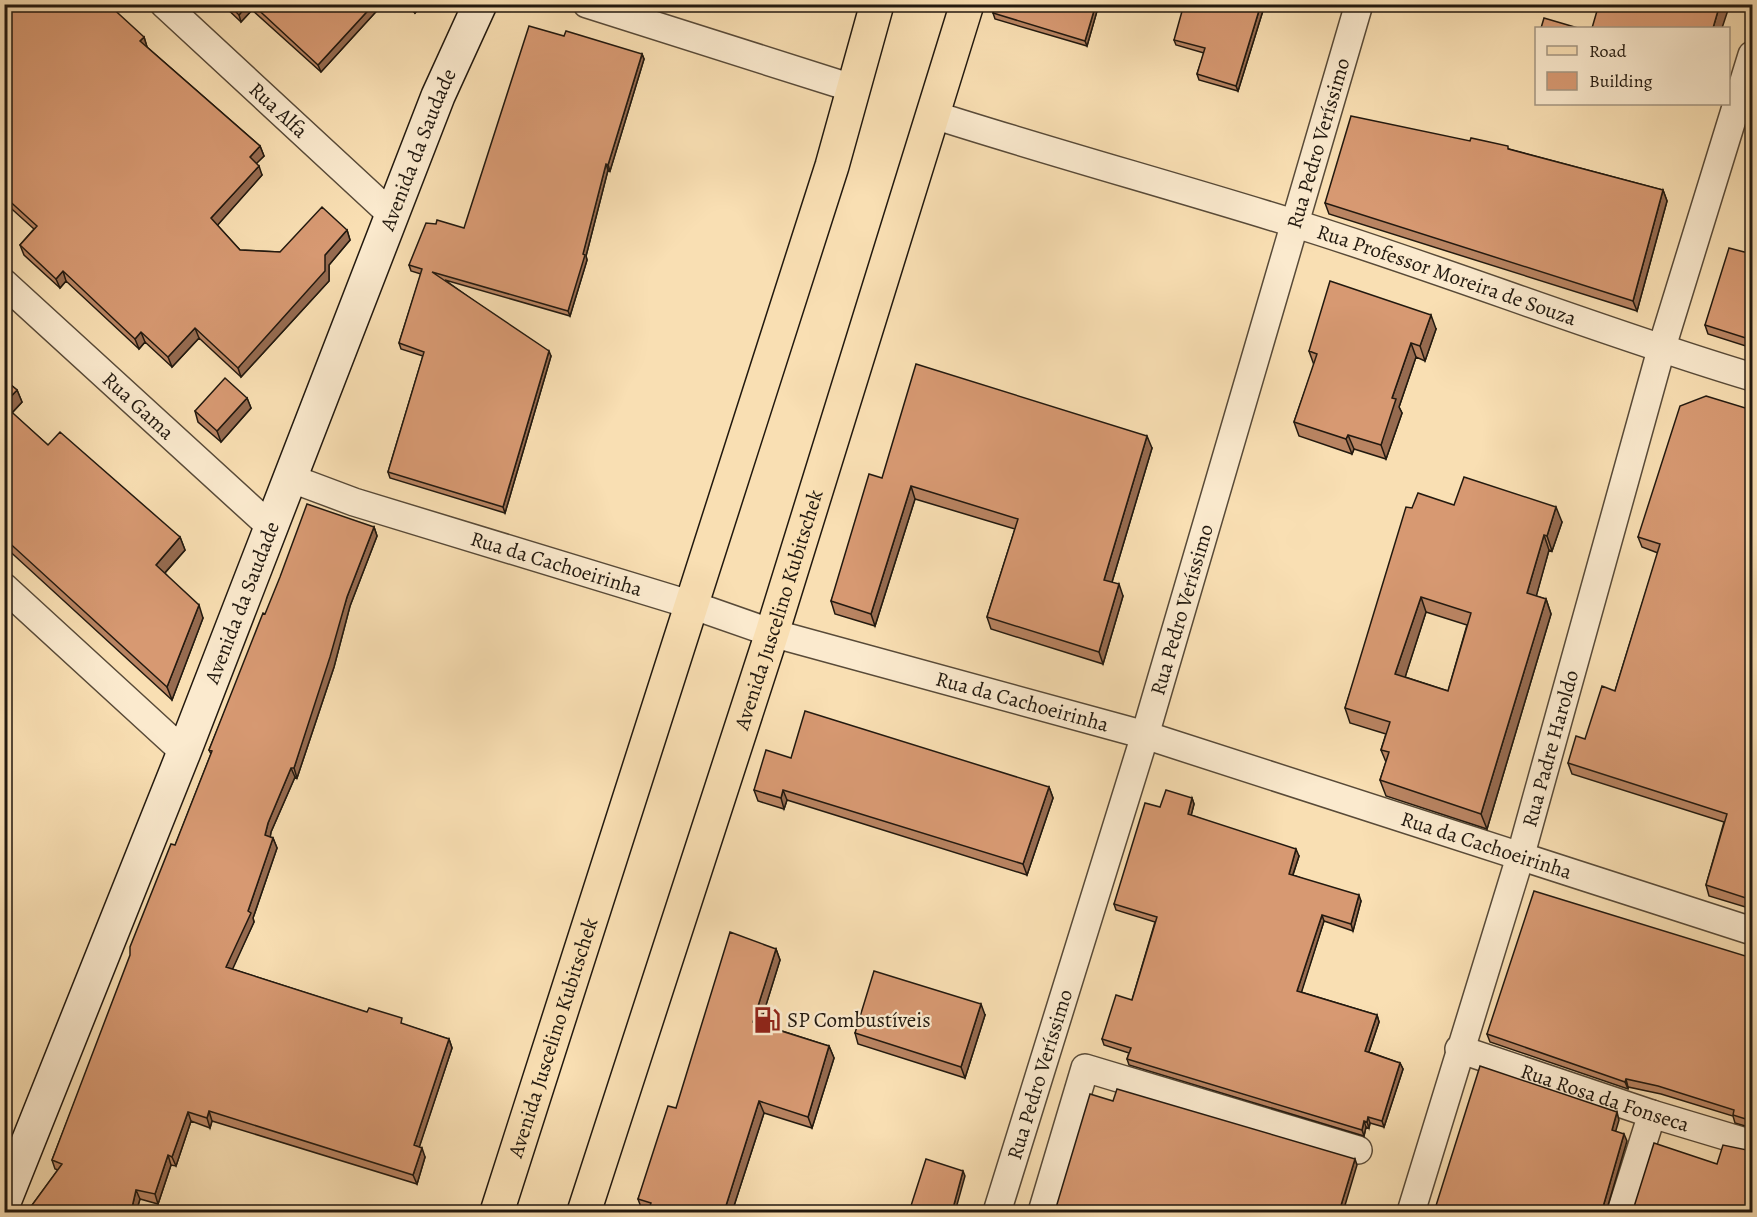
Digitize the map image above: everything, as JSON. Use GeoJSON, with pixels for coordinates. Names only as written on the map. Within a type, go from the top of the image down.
{"type":"FeatureCollection","features":[{"type":"Feature","properties":{"kind":"main road","name":"Avenida Juscelino Kubitschek"},"geometry":{"type":"LineString","coordinates":[[497,1212],[832,166],[852,88],[878,4]]}},
{"type":"Feature","properties":{"kind":"main road","name":"Avenida Juscelino Kubitschek"},"geometry":{"type":"LineString","coordinates":[[584,1212],[772,633],[967,4]]}},
{"type":"Feature","properties":{"kind":"street","name":"Rua Alfa"},"geometry":{"type":"LineString","coordinates":[[164,4],[393,216]]}},
{"type":"Feature","properties":{"kind":"street","name":"Avenida da Saudade"},"geometry":{"type":"LineString","coordinates":[[5,1201],[184,752],[438,96],[480,4]]}},
{"type":"Feature","properties":{"kind":"street"},"geometry":{"type":"LineString","coordinates":[[587,4],[852,88]]}},
{"type":"Feature","properties":{"kind":"street","name":"Rua Pedro Veríssimo"},"geometry":{"type":"LineString","coordinates":[[997,1212],[1145,735],[1359,4]]}},
{"type":"Feature","properties":{"kind":"street","name":"Rua Padre Haroldo"},"geometry":{"type":"LineString","coordinates":[[1411,1212],[1459,1049],[1521,854],[1661,350],[1752,55]]}},
{"type":"Feature","properties":{"kind":"street","name":"Rua Professor Moreira de Souza"},"geometry":{"type":"LineString","coordinates":[[934,114],[1042,150],[1294,224],[1661,350],[1752,377]]}},
{"type":"Feature","properties":{"kind":"street","name":"Rua Gama"},"geometry":{"type":"LineString","coordinates":[[4,283],[271,527]]}},
{"type":"Feature","properties":{"kind":"street","name":"Rua da Cachoeirinha"},"geometry":{"type":"LineString","coordinates":[[290,478],[354,502],[692,605],[772,633],[1145,735],[1521,854],[1752,931]]}},
{"type":"Feature","properties":{"kind":"street"},"geometry":{"type":"LineString","coordinates":[[4,587],[184,752]]}},
{"type":"Feature","properties":{"kind":"street","name":"Rua Rosa da Fonseca"},"geometry":{"type":"LineString","coordinates":[[1459,1049],[1652,1114],[1752,1144]]}},
{"type":"Feature","properties":{"kind":"street"},"geometry":{"type":"LineString","coordinates":[[1042,1212],[1085,1068],[1358,1150]]}},
{"type":"Feature","properties":{"kind":"street"},"geometry":{"type":"LineString","coordinates":[[1621,1212],[1652,1114]]}},
{"type":"Feature","properties":{"kind":"building"},"geometry":{"type":"Polygon","coordinates":[[[4,4],[108,4],[144,37],[140,41],[260,146],[250,157],[259,166],[211,218],[240,250],[280,252],[322,207],[347,230],[325,255],[325,271],[238,368],[195,328],[168,357],[141,332],[135,339],[63,271],[56,279],[20,245],[37,226],[4,196],[4,4]]]}},
{"type":"Feature","properties":{"kind":"building"},"geometry":{"type":"Polygon","coordinates":[[[228,4],[248,4],[239,15],[228,4]]]}},
{"type":"Feature","properties":{"kind":"building"},"geometry":{"type":"Polygon","coordinates":[[[252,4],[374,4],[318,65],[252,4]]]}},
{"type":"Feature","properties":{"kind":"building"},"geometry":{"type":"Polygon","coordinates":[[[996,4],[1096,4],[1085,41],[993,13],[996,4]]]}},
{"type":"Feature","properties":{"kind":"building"},"geometry":{"type":"Polygon","coordinates":[[[1184,4],[1261,4],[1236,86],[1197,74],[1205,48],[1174,40],[1184,4]]]}},
{"type":"Feature","properties":{"kind":"building"},"geometry":{"type":"Polygon","coordinates":[[[1599,4],[1720,4],[1713,27],[1592,27],[1599,4]]]}},
{"type":"Feature","properties":{"kind":"building"},"geometry":{"type":"Polygon","coordinates":[[[1544,18],[1575,27],[1541,27],[1544,18]]]}},
{"type":"Feature","properties":{"kind":"building"},"geometry":{"type":"Polygon","coordinates":[[[529,26],[564,36],[566,31],[642,54],[608,165],[606,164],[583,254],[585,255],[568,311],[432,272],[549,351],[503,507],[388,472],[424,352],[399,343],[422,269],[409,265],[426,223],[436,224],[437,220],[464,228],[529,26]]]}},
{"type":"Feature","properties":{"kind":"building"},"geometry":{"type":"Polygon","coordinates":[[[1351,116],[1470,141],[1471,138],[1508,146],[1508,149],[1663,190],[1633,301],[1325,203],[1351,116]]]}},
{"type":"Feature","properties":{"kind":"building"},"geometry":{"type":"Polygon","coordinates":[[[1729,248],[1752,254],[1752,340],[1705,325],[1729,248]]]}},
{"type":"Feature","properties":{"kind":"building"},"geometry":{"type":"Polygon","coordinates":[[[1330,281],[1431,315],[1420,346],[1411,343],[1392,398],[1396,399],[1381,445],[1348,435],[1346,439],[1294,422],[1317,354],[1309,351],[1330,281]]]}},
{"type":"Feature","properties":{"kind":"building"},"geometry":{"type":"Polygon","coordinates":[[[916,364],[1147,436],[1104,580],[1119,584],[1099,652],[987,617],[1018,519],[911,486],[871,614],[831,601],[869,474],[882,478],[916,364]]]}},
{"type":"Feature","properties":{"kind":"building"},"geometry":{"type":"Polygon","coordinates":[[[225,378],[247,398],[217,431],[195,411],[225,378]]]}},
{"type":"Feature","properties":{"kind":"building"},"geometry":{"type":"Polygon","coordinates":[[[4,379],[17,390],[4,404],[4,379]]]}},
{"type":"Feature","properties":{"kind":"building"},"geometry":{"type":"Polygon","coordinates":[[[1706,396],[1752,410],[1752,900],[1706,885],[1727,814],[1568,763],[1576,736],[1585,739],[1602,686],[1615,691],[1660,544],[1638,537],[1680,406],[1706,396]]]}},
{"type":"Feature","properties":{"kind":"building"},"geometry":{"type":"Polygon","coordinates":[[[4,405],[48,445],[60,432],[180,537],[156,565],[199,605],[167,687],[4,538],[4,405]]]}},
{"type":"Feature","properties":{"kind":"building"},"geometry":{"type":"Polygon","coordinates":[[[1464,477],[1556,507],[1547,536],[1544,535],[1527,593],[1546,599],[1481,814],[1380,780],[1389,752],[1381,750],[1390,722],[1345,708],[1406,507],[1412,508],[1418,493],[1454,505],[1464,477]],[[1421,597],[1395,674],[1448,691],[1471,613],[1421,597]]]}},
{"type":"Feature","properties":{"kind":"building"},"geometry":{"type":"Polygon","coordinates":[[[307,504],[374,527],[347,597],[294,768],[291,768],[268,823],[265,835],[273,838],[248,911],[251,913],[226,967],[367,1012],[369,1008],[402,1018],[401,1023],[449,1039],[414,1145],[422,1148],[413,1175],[209,1111],[207,1118],[188,1112],[172,1157],[168,1155],[155,1194],[136,1190],[131,1212],[27,1212],[62,1164],[52,1160],[130,955],[130,947],[171,844],[175,845],[212,751],[209,750],[263,613],[265,614],[280,577],[307,504]]]}},
{"type":"Feature","properties":{"kind":"building"},"geometry":{"type":"Polygon","coordinates":[[[805,711],[1049,787],[1023,864],[783,790],[781,798],[754,790],[766,750],[791,758],[805,711]]]}},
{"type":"Feature","properties":{"kind":"building"},"geometry":{"type":"Polygon","coordinates":[[[1166,790],[1192,798],[1188,814],[1296,849],[1289,874],[1359,895],[1351,924],[1322,915],[1297,991],[1377,1015],[1365,1051],[1400,1063],[1382,1121],[1368,1117],[1367,1122],[1364,1121],[1362,1130],[1127,1059],[1131,1048],[1102,1039],[1116,995],[1132,1000],[1157,917],[1114,904],[1145,803],[1160,807],[1166,790]]]}},
{"type":"Feature","properties":{"kind":"building"},"geometry":{"type":"Polygon","coordinates":[[[1534,891],[1752,958],[1752,1121],[1733,1115],[1734,1110],[1658,1086],[1626,1079],[1625,1082],[1487,1034],[1534,891]]]}},
{"type":"Feature","properties":{"kind":"building"},"geometry":{"type":"Polygon","coordinates":[[[730,932],[776,949],[753,1022],[829,1046],[808,1117],[759,1101],[724,1212],[648,1212],[651,1203],[638,1199],[668,1106],[676,1108],[730,932]]]}},
{"type":"Feature","properties":{"kind":"building"},"geometry":{"type":"Polygon","coordinates":[[[874,971],[981,1004],[961,1067],[855,1033],[874,971]]]}},
{"type":"Feature","properties":{"kind":"building"},"geometry":{"type":"Polygon","coordinates":[[[1480,1066],[1617,1112],[1612,1130],[1624,1134],[1603,1207],[1605,1212],[1434,1212],[1480,1066]]]}},
{"type":"Feature","properties":{"kind":"building"},"geometry":{"type":"Polygon","coordinates":[[[1117,1089],[1355,1159],[1339,1212],[1053,1212],[1090,1094],[1113,1101],[1117,1089]]]}},
{"type":"Feature","properties":{"kind":"building"},"geometry":{"type":"Polygon","coordinates":[[[1654,1143],[1717,1164],[1723,1145],[1752,1151],[1752,1212],[1630,1212],[1633,1210],[1654,1143]]]}},
{"type":"Feature","properties":{"kind":"building"},"geometry":{"type":"Polygon","coordinates":[[[926,1159],[963,1171],[952,1212],[909,1212],[926,1159]]]}},
{"type":"Feature","properties":{"kind":"place","name":"SP Combustíveis"},"geometry":{"type":"Point","coordinates":[767,1020]}}]}
